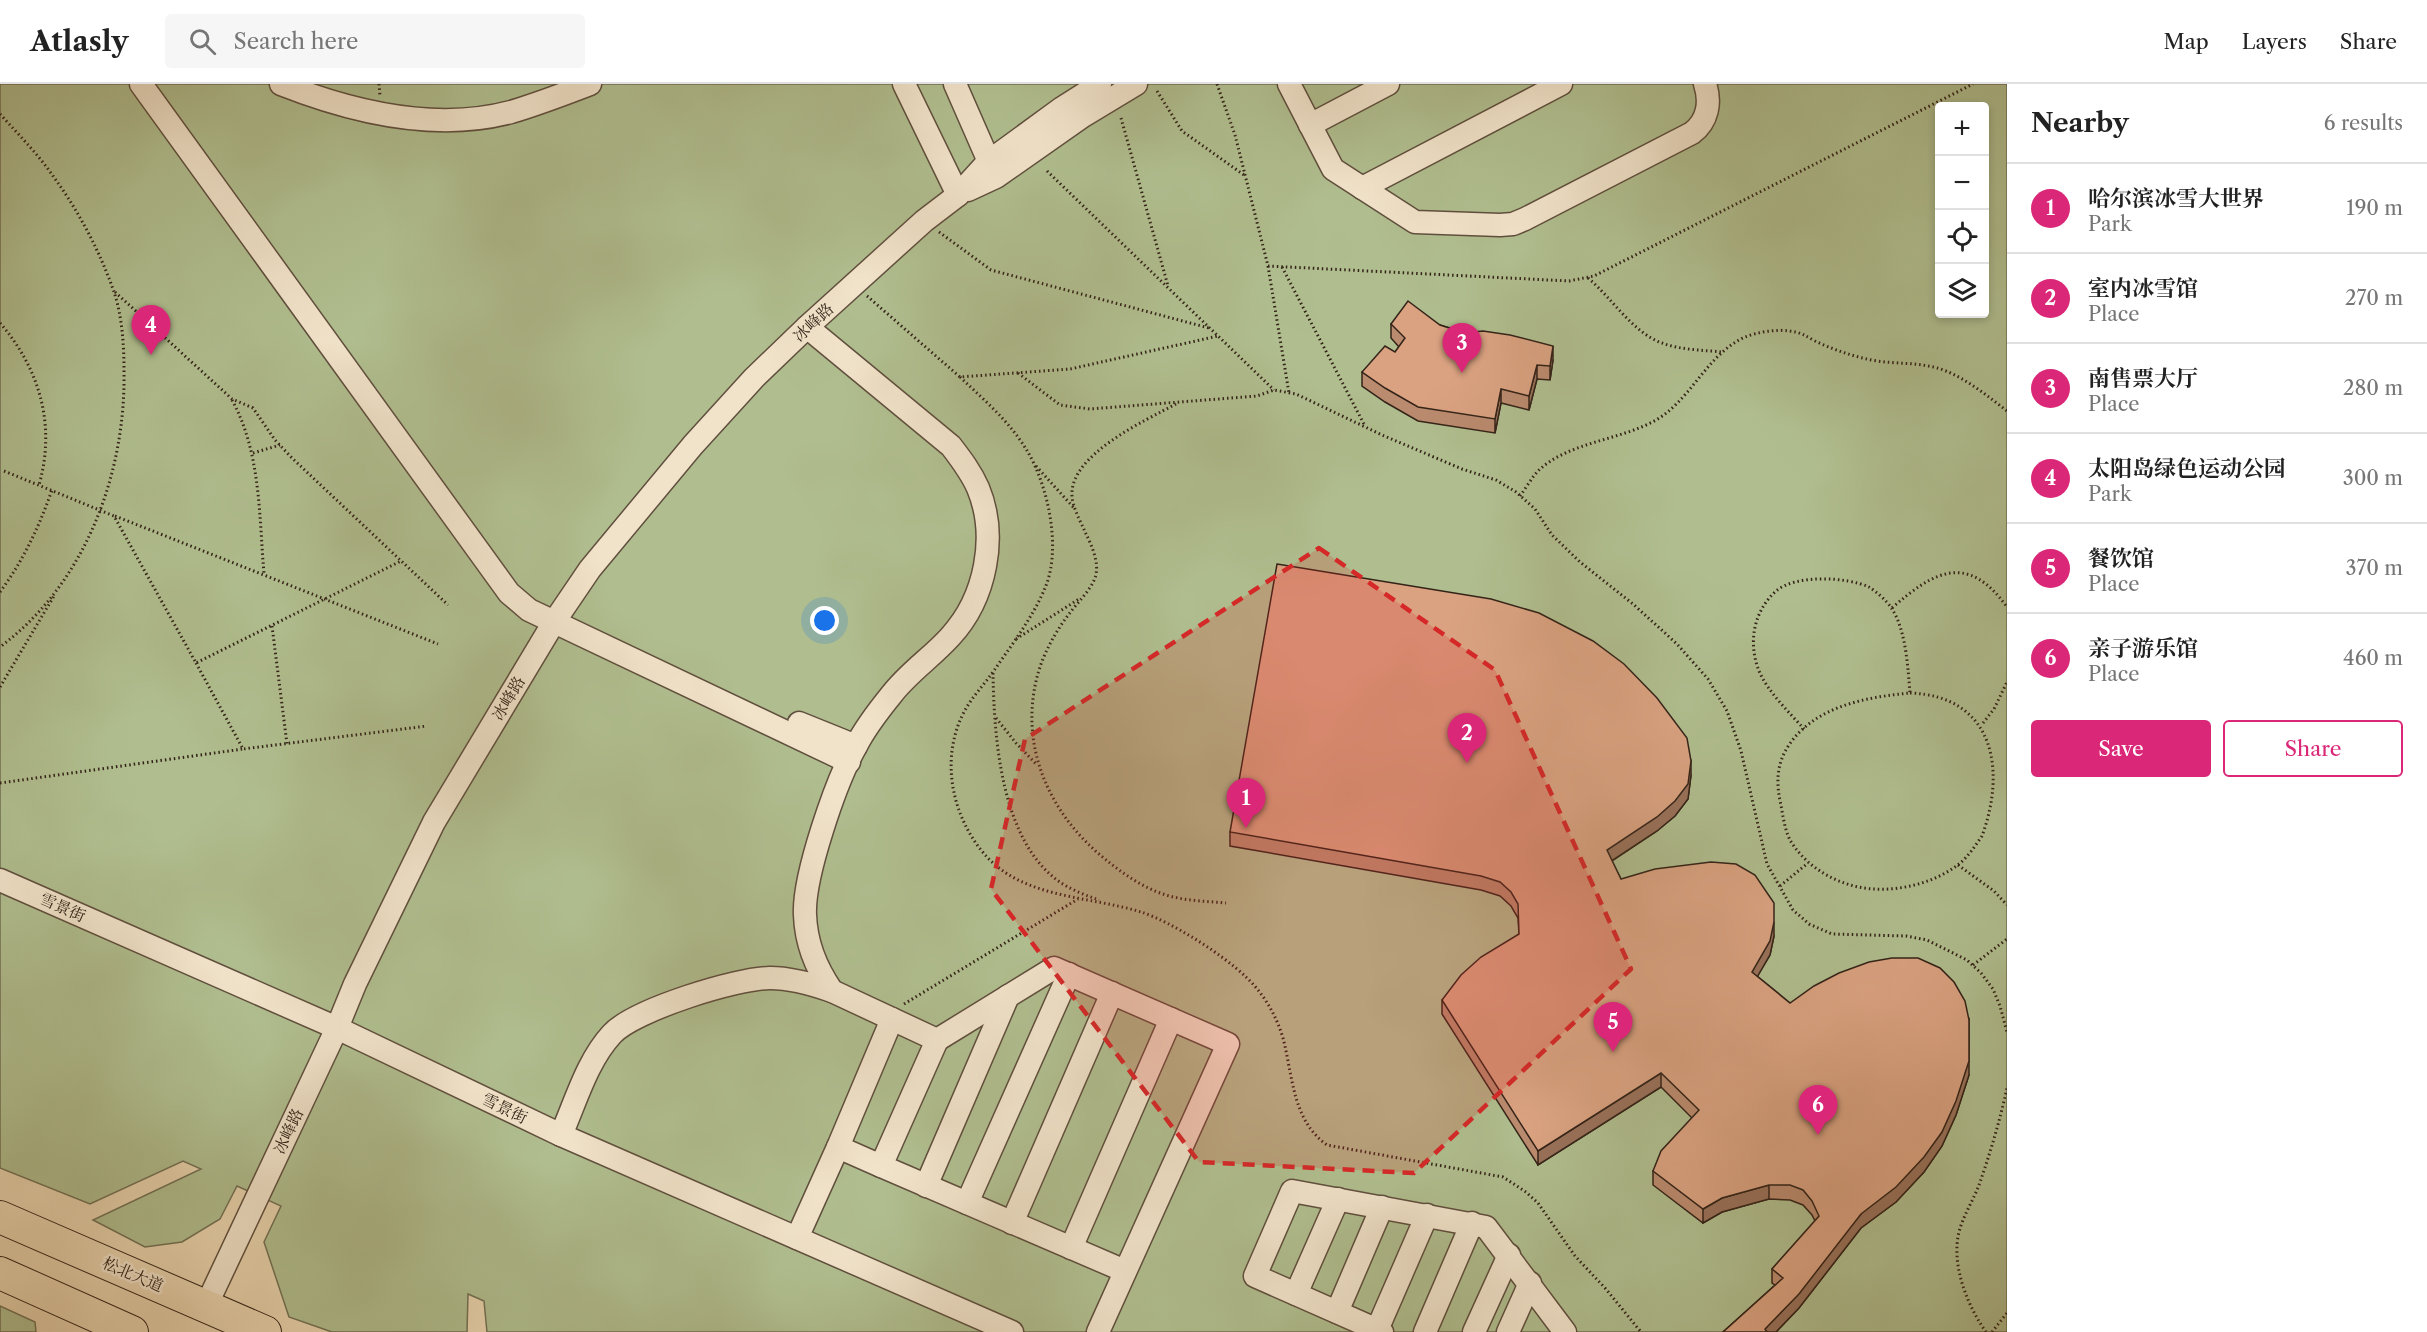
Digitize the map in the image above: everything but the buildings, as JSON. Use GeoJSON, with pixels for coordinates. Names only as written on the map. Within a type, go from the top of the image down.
{"type":"FeatureCollection","features":[{"type":"Feature","properties":{"kind":"highway","name":"松北大道"},"geometry":{"type":"LineString","coordinates":[[0,1217],[265,1332]]}},
{"type":"Feature","properties":{"kind":"highway"},"geometry":{"type":"LineString","coordinates":[[0,1274],[132,1332]]}},
{"type":"Feature","properties":{"kind":"street"},"geometry":{"type":"LineString","coordinates":[[141,84],[509,592],[529,610],[554,622],[852,754]]}},
{"type":"Feature","properties":{"kind":"street"},"geometry":{"type":"LineString","coordinates":[[281,84],[318,98],[376,112],[408,118],[441,119],[474,118],[510,112],[590,84]]}},
{"type":"Feature","properties":{"kind":"street"},"geometry":{"type":"LineString","coordinates":[[904,84],[958,195]]}},
{"type":"Feature","properties":{"kind":"street"},"geometry":{"type":"LineString","coordinates":[[955,84],[992,169]]}},
{"type":"Feature","properties":{"kind":"street","name":"冰峰路"},"geometry":{"type":"LineString","coordinates":[[206,1306],[337,1028],[355,984],[434,822],[554,622],[590,570],[693,445],[754,378],[807,327],[924,221],[992,169],[1062,108],[1100,84]]}},
{"type":"Feature","properties":{"kind":"street"},"geometry":{"type":"LineString","coordinates":[[1289,84],[1333,169],[1415,222],[1513,224],[1692,133],[1704,120],[1708,107],[1705,84]]}},
{"type":"Feature","properties":{"kind":"street"},"geometry":{"type":"LineString","coordinates":[[1310,125],[1388,84]]}},
{"type":"Feature","properties":{"kind":"street"},"geometry":{"type":"LineString","coordinates":[[1362,188],[1561,84]]}},
{"type":"Feature","properties":{"kind":"street","name":"冰峰路"},"geometry":{"type":"LineString","coordinates":[[992,169],[1083,116],[1146,87]]}},
{"type":"Feature","properties":{"kind":"street"},"geometry":{"type":"LineString","coordinates":[[807,327],[951,446],[978,487],[987,526],[984,570],[969,611],[952,635],[903,680],[852,754],[819,843],[805,902],[808,943],[817,966],[832,991]]}},
{"type":"Feature","properties":{"kind":"street","name":"雪景街"},"geometry":{"type":"LineString","coordinates":[[0,880],[337,1028],[561,1135],[1012,1332]]}},
{"type":"Feature","properties":{"kind":"street"},"geometry":{"type":"LineString","coordinates":[[881,1166],[937,1040],[1054,968],[1228,1044],[1098,1332]]}},
{"type":"Feature","properties":{"kind":"street"},"geometry":{"type":"LineString","coordinates":[[967,1203],[1069,975]]}},
{"type":"Feature","properties":{"kind":"street"},"geometry":{"type":"LineString","coordinates":[[561,1135],[591,1065],[608,1039],[624,1024],[705,992],[755,979],[799,980],[832,991],[937,1040]]}},
{"type":"Feature","properties":{"kind":"street"},"geometry":{"type":"LineString","coordinates":[[1012,1222],[1112,993]]}},
{"type":"Feature","properties":{"kind":"street"},"geometry":{"type":"LineString","coordinates":[[926,1186],[1008,996]]}},
{"type":"Feature","properties":{"kind":"street"},"geometry":{"type":"LineString","coordinates":[[797,1238],[838,1147],[889,1017]]}},
{"type":"Feature","properties":{"kind":"street"},"geometry":{"type":"LineString","coordinates":[[1071,1248],[1172,1019]]}},
{"type":"Feature","properties":{"kind":"street"},"geometry":{"type":"LineString","coordinates":[[838,1147],[1125,1271]]}},
{"type":"Feature","properties":{"kind":"street"},"geometry":{"type":"LineString","coordinates":[[1427,1215],[1379,1331],[1255,1276],[1292,1191],[1338,1199],[1472,1223],[1491,1231],[1530,1283],[1547,1323],[1566,1332]]}},
{"type":"Feature","properties":{"kind":"street"},"geometry":{"type":"LineString","coordinates":[[1296,1294],[1338,1199]]}},
{"type":"Feature","properties":{"kind":"street"},"geometry":{"type":"LineString","coordinates":[[1336,1312],[1382,1207]]}},
{"type":"Feature","properties":{"kind":"street"},"geometry":{"type":"LineString","coordinates":[[1425,1332],[1472,1223]]}},
{"type":"Feature","properties":{"kind":"street"},"geometry":{"type":"LineString","coordinates":[[1474,1332],[1509,1255]]}},
{"type":"Feature","properties":{"kind":"street"},"geometry":{"type":"LineString","coordinates":[[1508,1332],[1530,1283]]}},
{"type":"Feature","properties":{"kind":"path"},"geometry":{"type":"LineString","coordinates":[[1146,87],[1182,131],[1245,176]]}},
{"type":"Feature","properties":{"kind":"path"},"geometry":{"type":"LineString","coordinates":[[0,114],[53,175],[104,266],[113,291],[124,351],[122,422],[118,448],[100,510],[85,545],[0,687]]}},
{"type":"Feature","properties":{"kind":"path"},"geometry":{"type":"LineString","coordinates":[[1121,118],[1169,288]]}},
{"type":"Feature","properties":{"kind":"path"},"geometry":{"type":"LineString","coordinates":[[1047,171],[1274,390]]}},
{"type":"Feature","properties":{"kind":"path"},"geometry":{"type":"LineString","coordinates":[[924,221],[991,270],[1211,329]]}},
{"type":"Feature","properties":{"kind":"path"},"geometry":{"type":"LineString","coordinates":[[1268,266],[1289,393]]}},
{"type":"Feature","properties":{"kind":"path"},"geometry":{"type":"LineString","coordinates":[[1282,267],[1366,428]]}},
{"type":"Feature","properties":{"kind":"path"},"geometry":{"type":"LineString","coordinates":[[1588,278],[1650,338],[1672,346],[1722,352]]}},
{"type":"Feature","properties":{"kind":"path"},"geometry":{"type":"LineString","coordinates":[[854,285],[960,377],[1014,430],[1034,464],[1076,509]]}},
{"type":"Feature","properties":{"kind":"path"},"geometry":{"type":"LineString","coordinates":[[113,291],[232,399],[253,408],[280,445],[448,605]]}},
{"type":"Feature","properties":{"kind":"path"},"geometry":{"type":"LineString","coordinates":[[0,323],[30,366],[43,408],[47,445],[46,460],[39,485]]}},
{"type":"Feature","properties":{"kind":"path"},"geometry":{"type":"LineString","coordinates":[[1520,496],[1539,470],[1555,459],[1655,420],[1670,410],[1687,393],[1722,352],[1746,337],[1769,331],[1788,330],[1803,334],[1839,350],[1871,360],[1923,363],[1948,372],[1990,397],[2007,411]]}},
{"type":"Feature","properties":{"kind":"path"},"geometry":{"type":"LineString","coordinates":[[960,377],[1070,369],[1218,336]]}},
{"type":"Feature","properties":{"kind":"path"},"geometry":{"type":"LineString","coordinates":[[1018,373],[1060,405],[1090,409],[1257,396],[1274,390],[1296,394],[1366,428],[1462,469],[1496,480],[1535,509],[1559,542],[1677,644],[1708,679],[1727,711],[1742,751],[1767,864],[1793,910],[1809,924],[1832,934],[1906,936],[1927,940],[1949,950],[1973,965],[1993,989],[2007,1032]]}},
{"type":"Feature","properties":{"kind":"path"},"geometry":{"type":"LineString","coordinates":[[232,399],[241,416],[252,454],[264,574]]}},
{"type":"Feature","properties":{"kind":"path"},"geometry":{"type":"LineString","coordinates":[[1179,402],[1113,438],[1092,456],[1076,478],[1072,496],[1089,541],[1096,576],[1054,637],[1039,670],[1031,721],[1039,766],[1048,789],[1075,831],[1111,864],[1145,887],[1175,898],[1226,903]]}},
{"type":"Feature","properties":{"kind":"path"},"geometry":{"type":"LineString","coordinates":[[252,454],[280,445]]}},
{"type":"Feature","properties":{"kind":"path"},"geometry":{"type":"LineString","coordinates":[[1034,464],[1048,512],[1053,553],[1046,587],[1014,640],[962,715],[953,746],[951,777],[958,807],[974,841],[989,861],[1014,880],[1032,887],[1145,913],[1187,935],[1233,965],[1248,978],[1272,1009],[1282,1036],[1301,1117],[1317,1138],[1327,1145],[1503,1177],[1538,1203],[1575,1256],[1641,1332]]}},
{"type":"Feature","properties":{"kind":"path"},"geometry":{"type":"LineString","coordinates":[[4,471],[438,644]]}},
{"type":"Feature","properties":{"kind":"path"},"geometry":{"type":"LineString","coordinates":[[0,592],[37,531],[52,490]]}},
{"type":"Feature","properties":{"kind":"path"},"geometry":{"type":"LineString","coordinates":[[114,516],[243,749]]}},
{"type":"Feature","properties":{"kind":"path"},"geometry":{"type":"LineString","coordinates":[[196,663],[402,561]]}},
{"type":"Feature","properties":{"kind":"path"},"geometry":{"type":"LineString","coordinates":[[1892,609],[1919,587],[1936,578],[1959,572],[1980,578],[1990,585],[2007,607]]}},
{"type":"Feature","properties":{"kind":"path"},"geometry":{"type":"LineString","coordinates":[[1804,729],[1780,702],[1760,672],[1754,651],[1753,633],[1762,609],[1777,590],[1799,582],[1815,579],[1858,583],[1872,589],[1892,609],[1906,658],[1910,693]]}},
{"type":"Feature","properties":{"kind":"path"},"geometry":{"type":"LineString","coordinates":[[0,647],[32,620],[58,590]]}},
{"type":"Feature","properties":{"kind":"path"},"geometry":{"type":"LineString","coordinates":[[1014,640],[1083,596]]}},
{"type":"Feature","properties":{"kind":"path"},"geometry":{"type":"LineString","coordinates":[[272,626],[286,744]]}},
{"type":"Feature","properties":{"kind":"path"},"geometry":{"type":"LineString","coordinates":[[993,672],[995,716],[1004,782],[1021,833],[1030,849],[1058,880],[1105,903]]}},
{"type":"Feature","properties":{"kind":"path"},"geometry":{"type":"LineString","coordinates":[[1983,723],[1994,710],[2007,682]]}},
{"type":"Feature","properties":{"kind":"path"},"geometry":{"type":"LineString","coordinates":[[1990,730],[1959,704],[1947,698],[1910,693],[1876,698],[1830,710],[1804,729],[1788,746],[1778,769],[1777,780],[1789,839],[1808,863],[1831,878],[1858,886],[1877,889],[1918,884],[1958,865],[1978,842],[1993,818]]}},
{"type":"Feature","properties":{"kind":"path"},"geometry":{"type":"LineString","coordinates":[[995,716],[1016,743],[1039,766]]}},
{"type":"Feature","properties":{"kind":"path"},"geometry":{"type":"LineString","coordinates":[[0,783],[427,726]]}},
{"type":"Feature","properties":{"kind":"path"},"geometry":{"type":"LineString","coordinates":[[1780,886],[1808,863]]}},
{"type":"Feature","properties":{"kind":"path"},"geometry":{"type":"LineString","coordinates":[[1958,865],[1994,891],[2007,905]]}},
{"type":"Feature","properties":{"kind":"path"},"geometry":{"type":"LineString","coordinates":[[889,1017],[1080,898]]}},
{"type":"Feature","properties":{"kind":"path"},"geometry":{"type":"LineString","coordinates":[[1973,965],[2007,939]]}},
{"type":"Feature","properties":{"kind":"path"},"geometry":{"type":"LineString","coordinates":[[1986,1332],[1965,1290],[1956,1251],[1959,1231],[1979,1186],[2007,1088]]}},
{"type":"Feature","properties":{"kind":"path"},"geometry":{"type":"LineString","coordinates":[[1992,1332],[2007,1313]]}},
{"type":"Feature","properties":{"kind":"highlighted area"},"geometry":{"type":"Polygon","coordinates":[[[1319,548],[1495,670],[1631,969],[1414,1173],[1199,1162],[991,889],[1025,739],[1319,548]]]}},
{"type":"Feature","properties":{"kind":"green space"},"geometry":{"type":"Polygon","coordinates":[[[0,84],[2007,84],[2007,1332],[487,1332],[484,1301],[468,1294],[467,1332],[332,1332],[289,1317],[264,1242],[281,1206],[237,1186],[220,1219],[182,1242],[145,1247],[93,1220],[201,1169],[183,1161],[90,1204],[0,1168],[0,84]]]}},
{"type":"Feature","properties":{"kind":"green space"},"geometry":{"type":"Polygon","coordinates":[[[0,1306],[35,1322],[36,1332],[0,1332],[0,1306]]]}},
{"type":"Feature","properties":{"kind":"place","name":"太阳岛绿色运动公园"},"geometry":{"type":"Point","coordinates":[151,355]}},
{"type":"Feature","properties":{"kind":"place","name":"南售票大厅"},"geometry":{"type":"Point","coordinates":[1462,373]}},
{"type":"Feature","properties":{"kind":"place","name":"室内冰雪馆"},"geometry":{"type":"Point","coordinates":[1467,763]}},
{"type":"Feature","properties":{"kind":"place","name":"哈尔滨冰雪大世界"},"geometry":{"type":"Point","coordinates":[1246,828]}},
{"type":"Feature","properties":{"kind":"place","name":"餐饮馆"},"geometry":{"type":"Point","coordinates":[1613,1052]}},
{"type":"Feature","properties":{"kind":"place","name":"亲子游乐馆"},"geometry":{"type":"Point","coordinates":[1818,1135]}}]}
